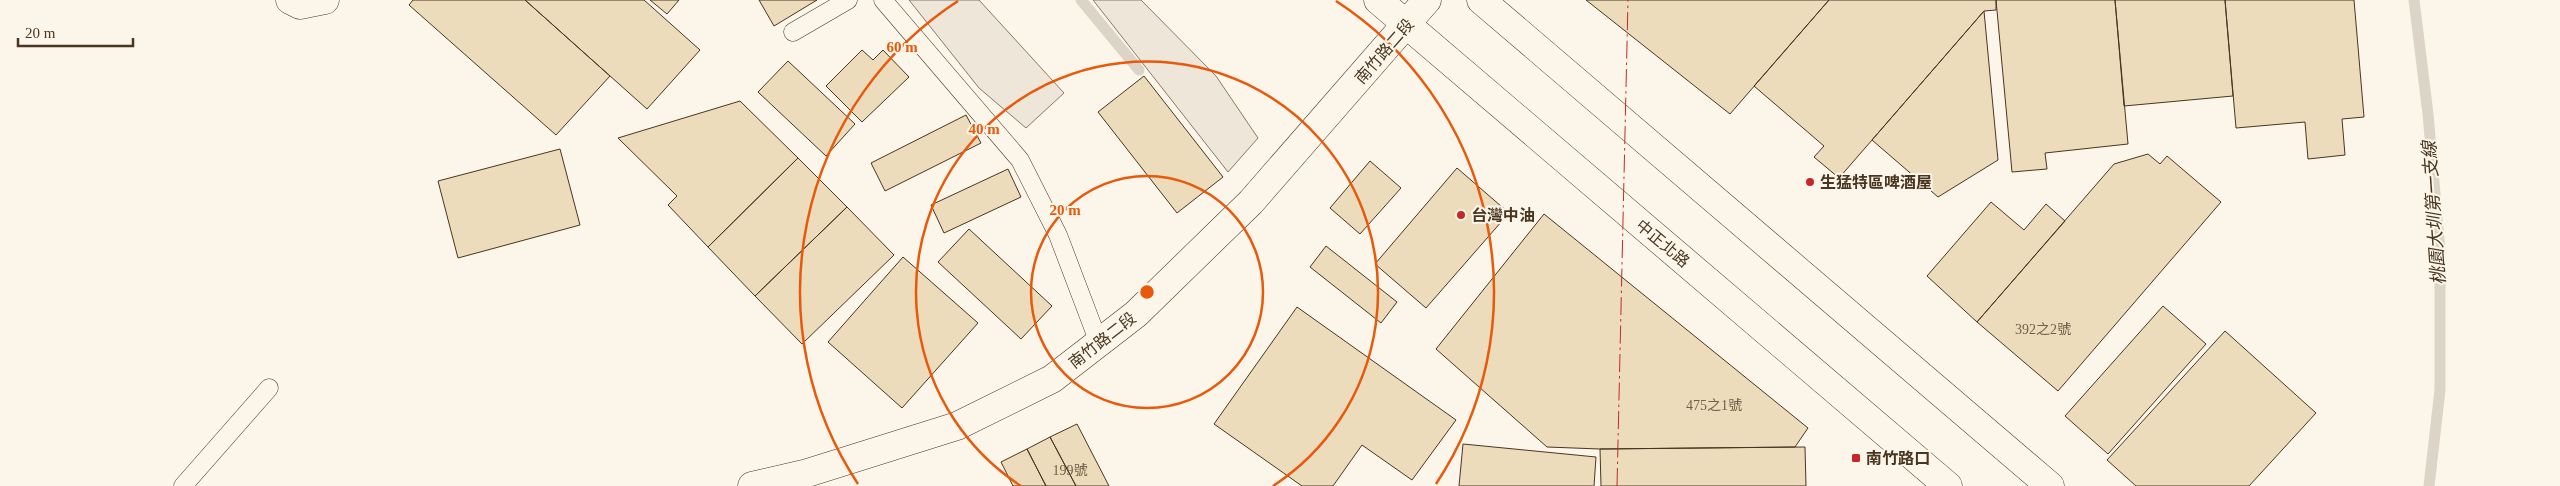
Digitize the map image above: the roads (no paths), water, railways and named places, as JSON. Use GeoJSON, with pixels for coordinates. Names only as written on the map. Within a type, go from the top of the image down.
{"type":"FeatureCollection","features":[{"type":"Feature","properties":{"kind":"street"},"geometry":{"type":"LineString","coordinates":[[290,0],[300,5],[326,0]]}},
{"type":"Feature","properties":{"kind":"street","name":"中正北路"},"geometry":{"type":"LineString","coordinates":[[1378,0],[1948,486]]}},
{"type":"Feature","properties":{"kind":"street","name":"南竹路二段"},"geometry":{"type":"LineString","coordinates":[[752,486],[804,474],[956,426],[1052,378],[1136,314],[1251,202],[1427,0]]}},
{"type":"Feature","properties":{"kind":"street"},"geometry":{"type":"LineString","coordinates":[[1481,0],[2050,486]]}},
{"type":"Feature","properties":{"kind":"lane"},"geometry":{"type":"LineString","coordinates":[[793,32],[848,0]]}},
{"type":"Feature","properties":{"kind":"lane"},"geometry":{"type":"LineString","coordinates":[[883,0],[1020,160],[1058,235],[1099,342]]}},
{"type":"Feature","properties":{"kind":"lane"},"geometry":{"type":"LineString","coordinates":[[184,486],[269,388]]}},
{"type":"Feature","properties":{"kind":"waterway"},"geometry":{"type":"LineString","coordinates":[[1081,0],[1139,70]]}},
{"type":"Feature","properties":{"kind":"waterway","name":"桃園大圳第一支線"},"geometry":{"type":"LineString","coordinates":[[2414,0],[2428,114],[2440,251],[2440,390],[2429,486]]}},
{"type":"Feature","properties":{"kind":"place","name":"生猛特區啤酒屋"},"geometry":{"type":"Point","coordinates":[1810,182]}},
{"type":"Feature","properties":{"kind":"place","name":"台灣中油"},"geometry":{"type":"Point","coordinates":[1461,215]}},
{"type":"Feature","properties":{"kind":"place","name":"南竹路口"},"geometry":{"type":"Point","coordinates":[1856,458]}}]}
